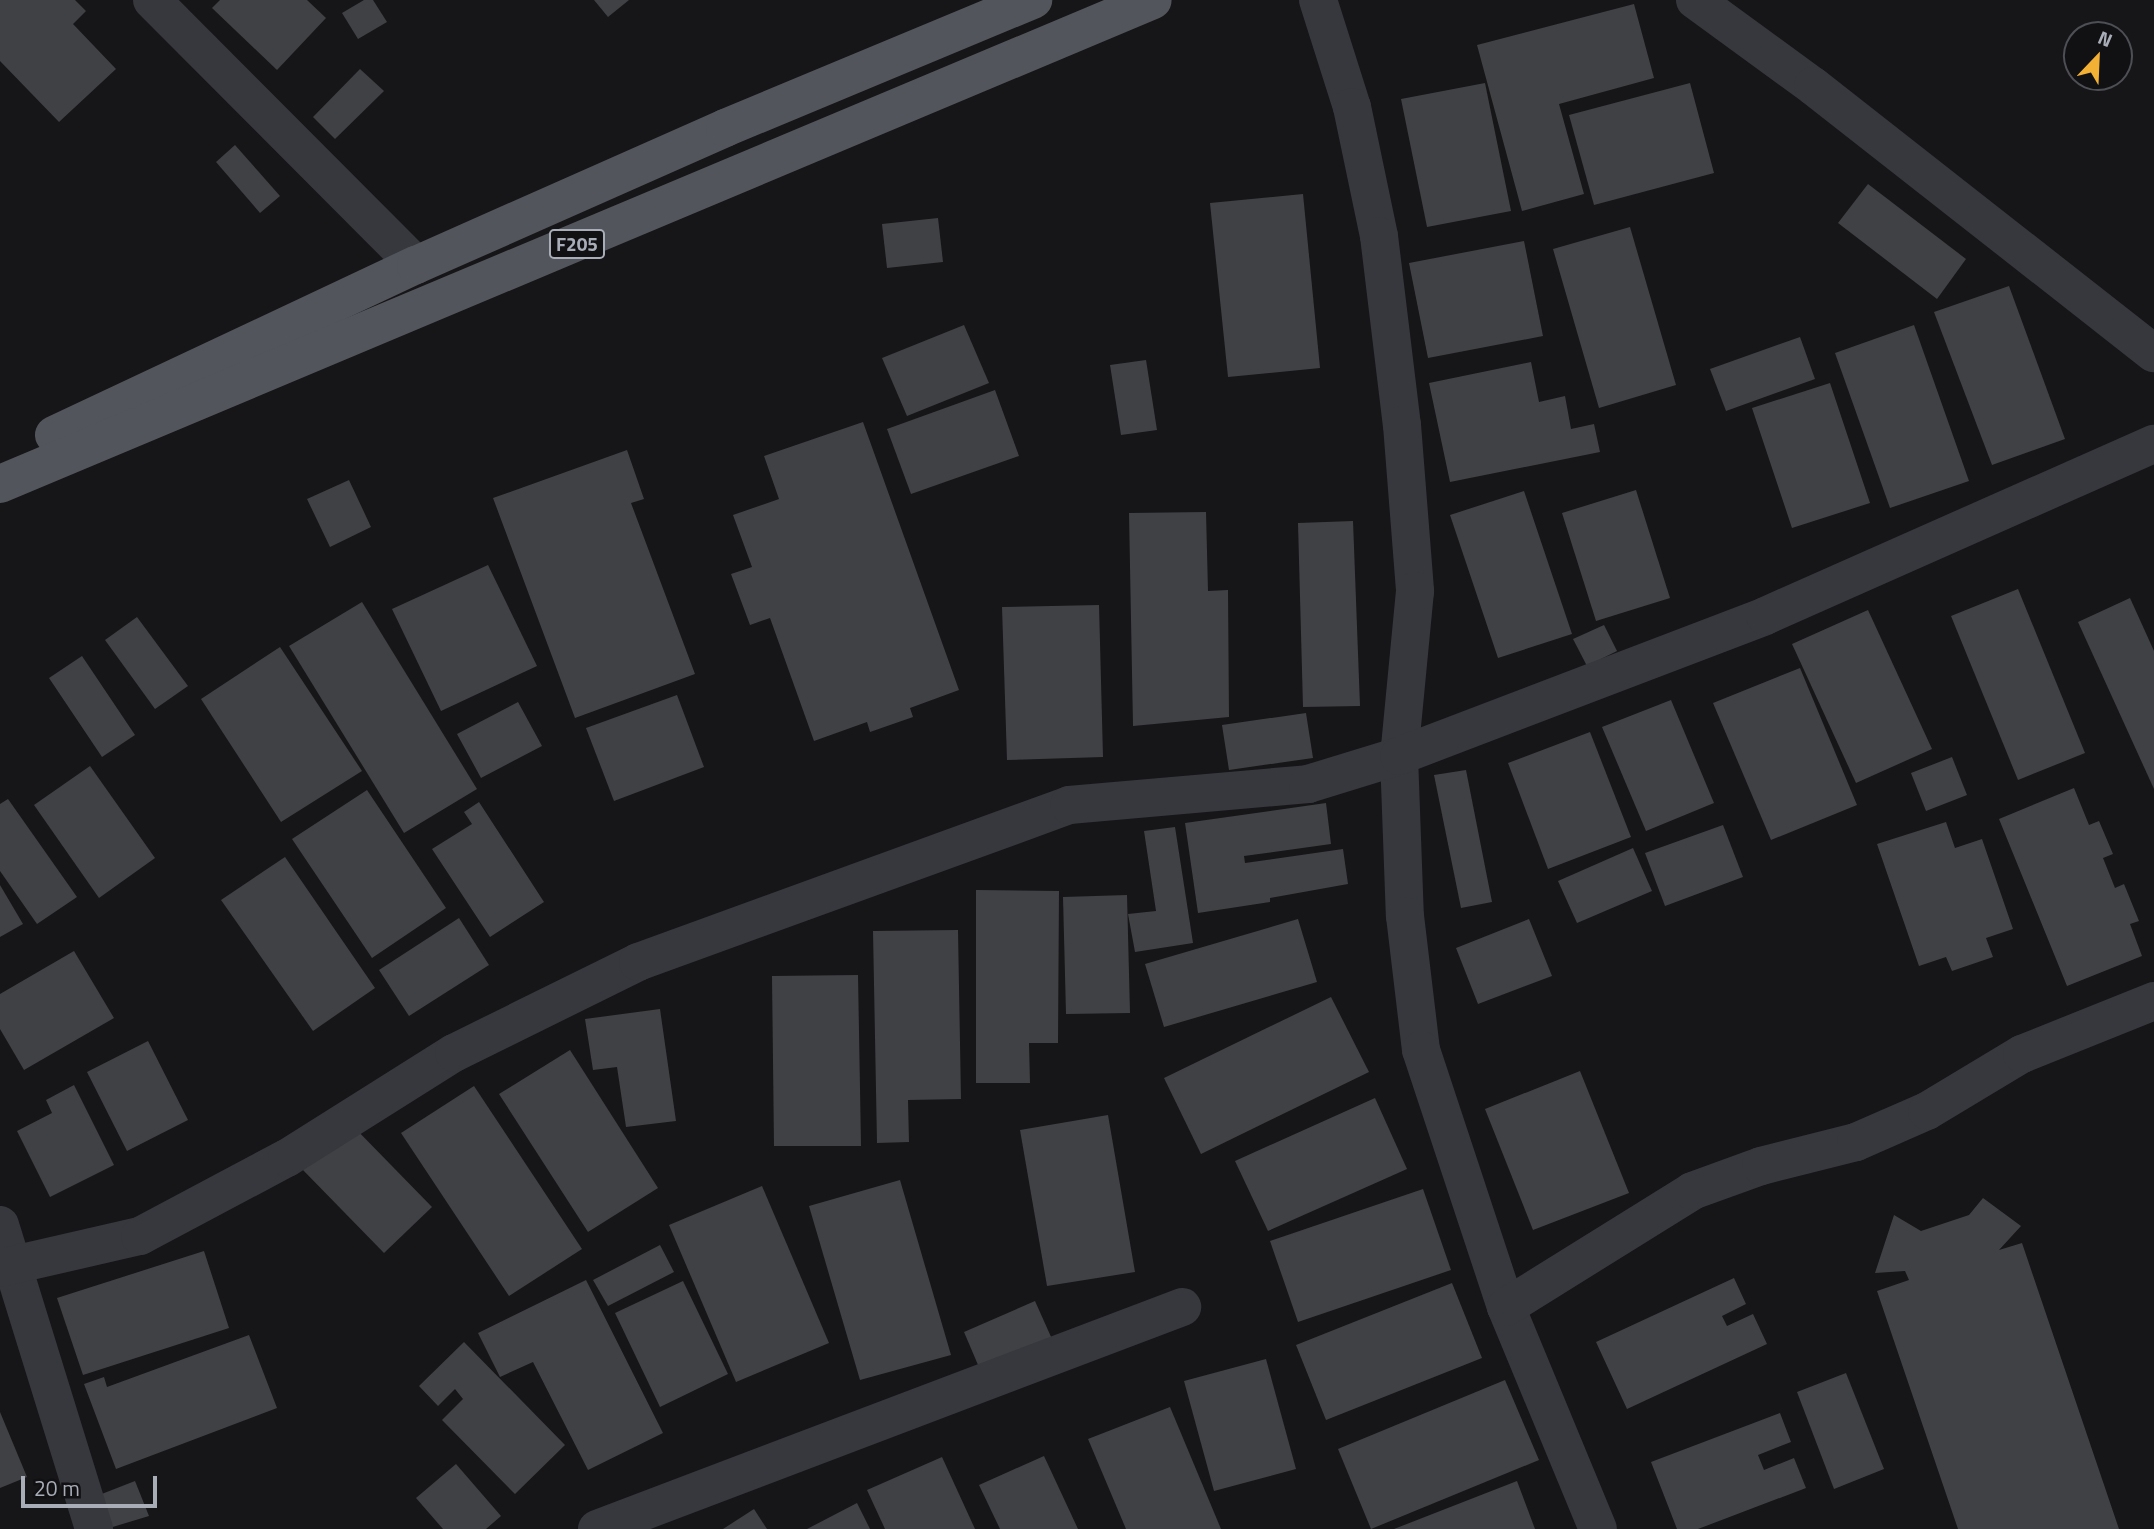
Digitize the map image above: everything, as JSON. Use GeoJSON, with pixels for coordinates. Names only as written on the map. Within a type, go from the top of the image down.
{"type":"FeatureCollection","features":[{"type":"Feature","properties":{"kind":"main road","name":"F205"},"geometry":{"type":"LineString","coordinates":[[0,460],[416,265],[725,128],[1034,0]]}},
{"type":"Feature","properties":{"kind":"main road","name":"F205"},"geometry":{"type":"LineString","coordinates":[[0,484],[1153,0]]}},
{"type":"Feature","properties":{"kind":"street"},"geometry":{"type":"LineString","coordinates":[[152,0],[416,265]]}},
{"type":"Feature","properties":{"kind":"street"},"geometry":{"type":"LineString","coordinates":[[1318,0],[1352,107],[1380,236],[1402,425],[1415,591],[1399,755],[1405,916],[1421,1050],[1506,1307],[1598,1529]]}},
{"type":"Feature","properties":{"kind":"street"},"geometry":{"type":"LineString","coordinates":[[1695,0],[1813,86],[2154,353]]}},
{"type":"Feature","properties":{"kind":"street"},"geometry":{"type":"LineString","coordinates":[[7,1265],[140,1236],[287,1158],[454,1054],[638,962],[1069,805],[1308,784],[1399,755],[1765,616],[2154,444]]}},
{"type":"Feature","properties":{"kind":"street"},"geometry":{"type":"LineString","coordinates":[[1506,1307],[1692,1191],[1761,1166],[1856,1142],[1927,1111],[2022,1054],[2154,1001]]}},
{"type":"Feature","properties":{"kind":"street"},"geometry":{"type":"LineString","coordinates":[[0,1224],[7,1265],[94,1529]]}},
{"type":"Feature","properties":{"kind":"street"},"geometry":{"type":"LineString","coordinates":[[597,1529],[1182,1307]]}},
{"type":"Feature","properties":{"kind":"building"},"geometry":{"type":"Polygon","coordinates":[[[0,0],[75,0],[86,11],[73,24],[116,69],[59,122],[0,61],[0,0]]]}},
{"type":"Feature","properties":{"kind":"building"},"geometry":{"type":"Polygon","coordinates":[[[220,0],[307,0],[326,18],[277,70],[212,8],[220,0]]]}},
{"type":"Feature","properties":{"kind":"building"},"geometry":{"type":"Polygon","coordinates":[[[364,0],[373,0],[387,22],[358,39],[342,13],[364,0]]]}},
{"type":"Feature","properties":{"kind":"building"},"geometry":{"type":"Polygon","coordinates":[[[594,0],[629,0],[608,17],[594,0]]]}},
{"type":"Feature","properties":{"kind":"building"},"geometry":{"type":"Polygon","coordinates":[[[1634,4],[1654,78],[1559,104],[1584,194],[1522,211],[1477,45],[1634,4]]]}},
{"type":"Feature","properties":{"kind":"building"},"geometry":{"type":"Polygon","coordinates":[[[360,69],[384,91],[335,139],[313,117],[360,69]]]}},
{"type":"Feature","properties":{"kind":"building"},"geometry":{"type":"Polygon","coordinates":[[[1485,83],[1511,211],[1427,227],[1401,99],[1485,83]]]}},
{"type":"Feature","properties":{"kind":"building"},"geometry":{"type":"Polygon","coordinates":[[[1690,83],[1714,173],[1594,205],[1569,115],[1690,83]]]}},
{"type":"Feature","properties":{"kind":"building"},"geometry":{"type":"Polygon","coordinates":[[[235,145],[280,196],[260,213],[216,162],[235,145]]]}},
{"type":"Feature","properties":{"kind":"building"},"geometry":{"type":"Polygon","coordinates":[[[1868,184],[1966,259],[1937,299],[1838,223],[1868,184]]]}},
{"type":"Feature","properties":{"kind":"building"},"geometry":{"type":"Polygon","coordinates":[[[1303,194],[1320,368],[1228,377],[1210,203],[1303,194]]]}},
{"type":"Feature","properties":{"kind":"building"},"geometry":{"type":"Polygon","coordinates":[[[938,218],[943,262],[887,268],[882,224],[938,218]]]}},
{"type":"Feature","properties":{"kind":"building"},"geometry":{"type":"Polygon","coordinates":[[[1630,227],[1676,385],[1599,408],[1553,249],[1630,227]]]}},
{"type":"Feature","properties":{"kind":"building"},"geometry":{"type":"Polygon","coordinates":[[[1524,241],[1543,336],[1428,358],[1409,263],[1524,241]]]}},
{"type":"Feature","properties":{"kind":"building"},"geometry":{"type":"Polygon","coordinates":[[[2009,286],[2065,439],[1992,465],[1934,312],[2009,286]]]}},
{"type":"Feature","properties":{"kind":"building"},"geometry":{"type":"Polygon","coordinates":[[[964,325],[989,383],[907,416],[882,358],[964,325]]]}},
{"type":"Feature","properties":{"kind":"building"},"geometry":{"type":"Polygon","coordinates":[[[1914,325],[1969,481],[1890,508],[1835,353],[1914,325]]]}},
{"type":"Feature","properties":{"kind":"building"},"geometry":{"type":"Polygon","coordinates":[[[1800,337],[1815,379],[1726,411],[1710,369],[1800,337]]]}},
{"type":"Feature","properties":{"kind":"building"},"geometry":{"type":"Polygon","coordinates":[[[1146,360],[1157,430],[1121,435],[1110,365],[1146,360]]]}},
{"type":"Feature","properties":{"kind":"building"},"geometry":{"type":"Polygon","coordinates":[[[1531,362],[1539,402],[1565,396],[1571,429],[1594,424],[1600,452],[1450,482],[1429,383],[1531,362]]]}},
{"type":"Feature","properties":{"kind":"building"},"geometry":{"type":"Polygon","coordinates":[[[1830,383],[1870,503],[1792,528],[1752,408],[1830,383]]]}},
{"type":"Feature","properties":{"kind":"building"},"geometry":{"type":"Polygon","coordinates":[[[995,390],[1019,456],[911,494],[887,429],[995,390]]]}},
{"type":"Feature","properties":{"kind":"building"},"geometry":{"type":"Polygon","coordinates":[[[863,422],[959,690],[910,708],[913,717],[870,732],[867,722],[814,741],[770,618],[750,625],[731,574],[752,567],[733,515],[779,499],[764,456],[863,422]]]}},
{"type":"Feature","properties":{"kind":"building"},"geometry":{"type":"Polygon","coordinates":[[[627,450],[644,499],[631,503],[695,674],[575,718],[493,498],[627,450]]]}},
{"type":"Feature","properties":{"kind":"building"},"geometry":{"type":"Polygon","coordinates":[[[349,480],[371,527],[330,547],[307,499],[349,480]]]}},
{"type":"Feature","properties":{"kind":"building"},"geometry":{"type":"Polygon","coordinates":[[[1636,490],[1670,598],[1596,621],[1562,513],[1636,490]]]}},
{"type":"Feature","properties":{"kind":"building"},"geometry":{"type":"Polygon","coordinates":[[[1524,491],[1572,634],[1498,658],[1450,515],[1524,491]]]}},
{"type":"Feature","properties":{"kind":"building"},"geometry":{"type":"Polygon","coordinates":[[[1206,512],[1208,591],[1228,590],[1229,717],[1133,726],[1129,513],[1206,512]]]}},
{"type":"Feature","properties":{"kind":"building"},"geometry":{"type":"Polygon","coordinates":[[[1353,521],[1360,706],[1303,707],[1298,523],[1353,521]]]}},
{"type":"Feature","properties":{"kind":"building"},"geometry":{"type":"Polygon","coordinates":[[[488,565],[537,666],[441,711],[392,609],[488,565]]]}},
{"type":"Feature","properties":{"kind":"building"},"geometry":{"type":"Polygon","coordinates":[[[2018,589],[2085,753],[2018,780],[1951,616],[2018,589]]]}},
{"type":"Feature","properties":{"kind":"building"},"geometry":{"type":"Polygon","coordinates":[[[2130,598],[2154,651],[2154,789],[2078,622],[2130,598]]]}},
{"type":"Feature","properties":{"kind":"building"},"geometry":{"type":"Polygon","coordinates":[[[362,602],[477,789],[404,833],[289,646],[362,602]]]}},
{"type":"Feature","properties":{"kind":"building"},"geometry":{"type":"Polygon","coordinates":[[[1099,605],[1103,757],[1007,760],[1002,607],[1099,605]]]}},
{"type":"Feature","properties":{"kind":"building"},"geometry":{"type":"Polygon","coordinates":[[[1868,610],[1932,749],[1856,783],[1792,644],[1868,610]]]}},
{"type":"Feature","properties":{"kind":"building"},"geometry":{"type":"Polygon","coordinates":[[[137,617],[188,686],[155,709],[105,640],[137,617]]]}},
{"type":"Feature","properties":{"kind":"building"},"geometry":{"type":"Polygon","coordinates":[[[1604,625],[1617,651],[1587,666],[1573,639],[1604,625]]]}},
{"type":"Feature","properties":{"kind":"building"},"geometry":{"type":"Polygon","coordinates":[[[280,647],[362,771],[281,822],[201,699],[280,647]]]}},
{"type":"Feature","properties":{"kind":"building"},"geometry":{"type":"Polygon","coordinates":[[[82,656],[135,735],[102,757],[49,678],[82,656]]]}},
{"type":"Feature","properties":{"kind":"building"},"geometry":{"type":"Polygon","coordinates":[[[1800,668],[1857,805],[1771,840],[1713,703],[1800,668]]]}},
{"type":"Feature","properties":{"kind":"building"},"geometry":{"type":"Polygon","coordinates":[[[677,695],[704,767],[614,801],[586,728],[677,695]]]}},
{"type":"Feature","properties":{"kind":"building"},"geometry":{"type":"Polygon","coordinates":[[[1671,700],[1714,803],[1646,831],[1602,727],[1671,700]]]}},
{"type":"Feature","properties":{"kind":"building"},"geometry":{"type":"Polygon","coordinates":[[[518,702],[542,746],[481,778],[457,734],[518,702]]]}},
{"type":"Feature","properties":{"kind":"building"},"geometry":{"type":"Polygon","coordinates":[[[1306,713],[1313,758],[1229,770],[1222,725],[1306,713]]]}},
{"type":"Feature","properties":{"kind":"building"},"geometry":{"type":"Polygon","coordinates":[[[1590,732],[1631,837],[1548,869],[1508,763],[1590,732]]]}},
{"type":"Feature","properties":{"kind":"building"},"geometry":{"type":"Polygon","coordinates":[[[1952,757],[1967,795],[1926,811],[1911,773],[1952,757]]]}},
{"type":"Feature","properties":{"kind":"building"},"geometry":{"type":"Polygon","coordinates":[[[90,766],[155,858],[99,898],[34,805],[90,766]]]}},
{"type":"Feature","properties":{"kind":"building"},"geometry":{"type":"Polygon","coordinates":[[[1466,770],[1492,902],[1461,908],[1434,775],[1466,770]]]}},
{"type":"Feature","properties":{"kind":"building"},"geometry":{"type":"Polygon","coordinates":[[[2074,788],[2089,825],[2099,821],[2113,854],[2103,858],[2115,888],[2124,884],[2139,921],[2130,924],[2142,956],[2067,986],[1999,819],[2074,788]]]}},
{"type":"Feature","properties":{"kind":"building"},"geometry":{"type":"Polygon","coordinates":[[[367,790],[446,908],[372,958],[292,839],[367,790]]]}},
{"type":"Feature","properties":{"kind":"building"},"geometry":{"type":"Polygon","coordinates":[[[8,799],[77,897],[37,924],[0,871],[0,804],[8,799]]]}},
{"type":"Feature","properties":{"kind":"building"},"geometry":{"type":"Polygon","coordinates":[[[479,802],[544,902],[490,937],[432,849],[472,824],[464,812],[479,802]]]}},
{"type":"Feature","properties":{"kind":"building"},"geometry":{"type":"Polygon","coordinates":[[[1326,803],[1331,844],[1244,856],[1245,863],[1343,849],[1348,884],[1270,898],[1270,902],[1198,913],[1185,823],[1326,803]]]}},
{"type":"Feature","properties":{"kind":"building"},"geometry":{"type":"Polygon","coordinates":[[[1946,822],[1955,848],[1982,839],[2013,929],[1986,938],[1993,957],[1952,971],[1946,957],[1919,966],[1877,844],[1946,822]]]}},
{"type":"Feature","properties":{"kind":"building"},"geometry":{"type":"Polygon","coordinates":[[[1723,825],[1743,877],[1665,906],[1645,853],[1723,825]]]}},
{"type":"Feature","properties":{"kind":"building"},"geometry":{"type":"Polygon","coordinates":[[[1175,827],[1193,943],[1135,952],[1128,914],[1156,911],[1144,831],[1175,827]]]}},
{"type":"Feature","properties":{"kind":"building"},"geometry":{"type":"Polygon","coordinates":[[[1633,848],[1652,891],[1577,923],[1558,881],[1633,848]]]}},
{"type":"Feature","properties":{"kind":"building"},"geometry":{"type":"Polygon","coordinates":[[[285,857],[375,988],[313,1031],[221,900],[285,857]]]}},
{"type":"Feature","properties":{"kind":"building"},"geometry":{"type":"Polygon","coordinates":[[[0,885],[23,924],[0,937],[0,885]]]}},
{"type":"Feature","properties":{"kind":"building"},"geometry":{"type":"Polygon","coordinates":[[[976,890],[1059,891],[1058,1043],[1029,1043],[1030,1083],[976,1083],[976,890]]]}},
{"type":"Feature","properties":{"kind":"building"},"geometry":{"type":"Polygon","coordinates":[[[1127,895],[1130,1013],[1066,1014],[1063,897],[1127,895]]]}},
{"type":"Feature","properties":{"kind":"building"},"geometry":{"type":"Polygon","coordinates":[[[459,918],[489,965],[409,1016],[379,970],[459,918]]]}},
{"type":"Feature","properties":{"kind":"building"},"geometry":{"type":"Polygon","coordinates":[[[1298,919],[1317,982],[1164,1027],[1145,964],[1298,919]]]}},
{"type":"Feature","properties":{"kind":"building"},"geometry":{"type":"Polygon","coordinates":[[[1529,919],[1552,976],[1478,1004],[1456,948],[1529,919]]]}},
{"type":"Feature","properties":{"kind":"building"},"geometry":{"type":"Polygon","coordinates":[[[958,930],[961,1099],[908,1100],[909,1142],[877,1143],[873,931],[958,930]]]}},
{"type":"Feature","properties":{"kind":"building"},"geometry":{"type":"Polygon","coordinates":[[[74,951],[114,1018],[24,1070],[0,1029],[0,994],[74,951]]]}},
{"type":"Feature","properties":{"kind":"building"},"geometry":{"type":"Polygon","coordinates":[[[858,975],[861,1146],[774,1146],[772,976],[858,975]]]}},
{"type":"Feature","properties":{"kind":"building"},"geometry":{"type":"Polygon","coordinates":[[[1331,997],[1369,1072],[1201,1154],[1164,1078],[1331,997]]]}},
{"type":"Feature","properties":{"kind":"building"},"geometry":{"type":"Polygon","coordinates":[[[660,1009],[676,1121],[626,1127],[617,1067],[593,1070],[585,1019],[660,1009]]]}},
{"type":"Feature","properties":{"kind":"building"},"geometry":{"type":"Polygon","coordinates":[[[148,1041],[188,1120],[127,1151],[87,1072],[148,1041]]]}},
{"type":"Feature","properties":{"kind":"building"},"geometry":{"type":"Polygon","coordinates":[[[570,1050],[658,1188],[588,1232],[499,1094],[570,1050]]]}},
{"type":"Feature","properties":{"kind":"building"},"geometry":{"type":"Polygon","coordinates":[[[1580,1071],[1629,1193],[1533,1230],[1485,1109],[1580,1071]]]}},
{"type":"Feature","properties":{"kind":"building"},"geometry":{"type":"Polygon","coordinates":[[[74,1085],[114,1165],[50,1197],[17,1131],[52,1113],[46,1100],[74,1085]]]}},
{"type":"Feature","properties":{"kind":"building"},"geometry":{"type":"Polygon","coordinates":[[[474,1086],[582,1249],[509,1296],[401,1133],[474,1086]]]}},
{"type":"Feature","properties":{"kind":"building"},"geometry":{"type":"Polygon","coordinates":[[[1375,1098],[1407,1169],[1268,1231],[1235,1161],[1375,1098]]]}},
{"type":"Feature","properties":{"kind":"building"},"geometry":{"type":"Polygon","coordinates":[[[1108,1115],[1135,1272],[1047,1286],[1020,1130],[1108,1115]]]}},
{"type":"Feature","properties":{"kind":"building"},"geometry":{"type":"Polygon","coordinates":[[[350,1123],[432,1207],[384,1253],[302,1169],[350,1123]]]}},
{"type":"Feature","properties":{"kind":"building"},"geometry":{"type":"Polygon","coordinates":[[[900,1180],[951,1355],[860,1380],[809,1206],[900,1180]]]}},
{"type":"Feature","properties":{"kind":"building"},"geometry":{"type":"Polygon","coordinates":[[[762,1186],[829,1343],[736,1382],[669,1225],[762,1186]]]}},
{"type":"Feature","properties":{"kind":"building"},"geometry":{"type":"Polygon","coordinates":[[[1423,1189],[1451,1270],[1298,1322],[1270,1241],[1423,1189]]]}},
{"type":"Feature","properties":{"kind":"building"},"geometry":{"type":"Polygon","coordinates":[[[1983,1198],[2021,1226],[1999,1250],[2022,1243],[2119,1529],[1958,1529],[1877,1291],[1909,1280],[1905,1271],[1875,1273],[1894,1215],[1921,1231],[1969,1215],[1983,1198]]]}},
{"type":"Feature","properties":{"kind":"building"},"geometry":{"type":"Polygon","coordinates":[[[660,1245],[674,1272],[608,1306],[593,1280],[660,1245]]]}},
{"type":"Feature","properties":{"kind":"building"},"geometry":{"type":"Polygon","coordinates":[[[204,1251],[229,1328],[83,1375],[57,1298],[204,1251]]]}},
{"type":"Feature","properties":{"kind":"building"},"geometry":{"type":"Polygon","coordinates":[[[1734,1278],[1746,1304],[1722,1316],[1727,1326],[1753,1314],[1767,1344],[1627,1409],[1596,1342],[1734,1278]]]}},
{"type":"Feature","properties":{"kind":"building"},"geometry":{"type":"Polygon","coordinates":[[[586,1280],[663,1433],[588,1470],[533,1362],[500,1377],[478,1333],[586,1280]]]}},
{"type":"Feature","properties":{"kind":"building"},"geometry":{"type":"Polygon","coordinates":[[[683,1281],[728,1374],[660,1407],[615,1313],[683,1281]]]}},
{"type":"Feature","properties":{"kind":"building"},"geometry":{"type":"Polygon","coordinates":[[[1452,1283],[1482,1358],[1326,1420],[1296,1345],[1452,1283]]]}},
{"type":"Feature","properties":{"kind":"building"},"geometry":{"type":"Polygon","coordinates":[[[1035,1301],[1056,1348],[984,1379],[964,1332],[1035,1301]]]}},
{"type":"Feature","properties":{"kind":"building"},"geometry":{"type":"Polygon","coordinates":[[[249,1335],[277,1408],[116,1469],[84,1384],[104,1377],[107,1387],[249,1335]]]}},
{"type":"Feature","properties":{"kind":"building"},"geometry":{"type":"Polygon","coordinates":[[[464,1342],[565,1445],[515,1494],[442,1420],[463,1399],[455,1389],[438,1406],[419,1386],[464,1342]]]}},
{"type":"Feature","properties":{"kind":"building"},"geometry":{"type":"Polygon","coordinates":[[[1266,1359],[1296,1469],[1214,1491],[1184,1381],[1266,1359]]]}},
{"type":"Feature","properties":{"kind":"building"},"geometry":{"type":"Polygon","coordinates":[[[1846,1373],[1884,1469],[1834,1489],[1797,1392],[1846,1373]]]}},
{"type":"Feature","properties":{"kind":"building"},"geometry":{"type":"Polygon","coordinates":[[[1505,1380],[1539,1460],[1371,1529],[1338,1449],[1505,1380]]]}},
{"type":"Feature","properties":{"kind":"building"},"geometry":{"type":"Polygon","coordinates":[[[1170,1407],[1221,1529],[1126,1529],[1088,1439],[1170,1407]]]}},
{"type":"Feature","properties":{"kind":"building"},"geometry":{"type":"Polygon","coordinates":[[[0,1412],[27,1477],[0,1488],[0,1412]]]}},
{"type":"Feature","properties":{"kind":"building"},"geometry":{"type":"Polygon","coordinates":[[[1780,1413],[1791,1442],[1758,1455],[1764,1470],[1794,1458],[1806,1488],[1698,1529],[1677,1529],[1651,1462],[1780,1413]]]}},
{"type":"Feature","properties":{"kind":"building"},"geometry":{"type":"Polygon","coordinates":[[[1044,1456],[1078,1529],[1000,1529],[979,1485],[1044,1456]]]}},
{"type":"Feature","properties":{"kind":"building"},"geometry":{"type":"Polygon","coordinates":[[[942,1457],[975,1529],[885,1529],[867,1490],[942,1457]]]}},
{"type":"Feature","properties":{"kind":"building"},"geometry":{"type":"Polygon","coordinates":[[[456,1464],[501,1516],[486,1529],[443,1529],[416,1498],[456,1464]]]}},
{"type":"Feature","properties":{"kind":"building"},"geometry":{"type":"Polygon","coordinates":[[[135,1481],[149,1516],[106,1529],[94,1497],[135,1481]]]}},
{"type":"Feature","properties":{"kind":"building"},"geometry":{"type":"Polygon","coordinates":[[[1517,1481],[1535,1529],[1394,1529],[1517,1481]]]}},
{"type":"Feature","properties":{"kind":"building"},"geometry":{"type":"Polygon","coordinates":[[[857,1503],[870,1529],[807,1529],[857,1503]]]}},
{"type":"Feature","properties":{"kind":"building"},"geometry":{"type":"Polygon","coordinates":[[[754,1509],[767,1529],[723,1529],[754,1509]]]}}]}
